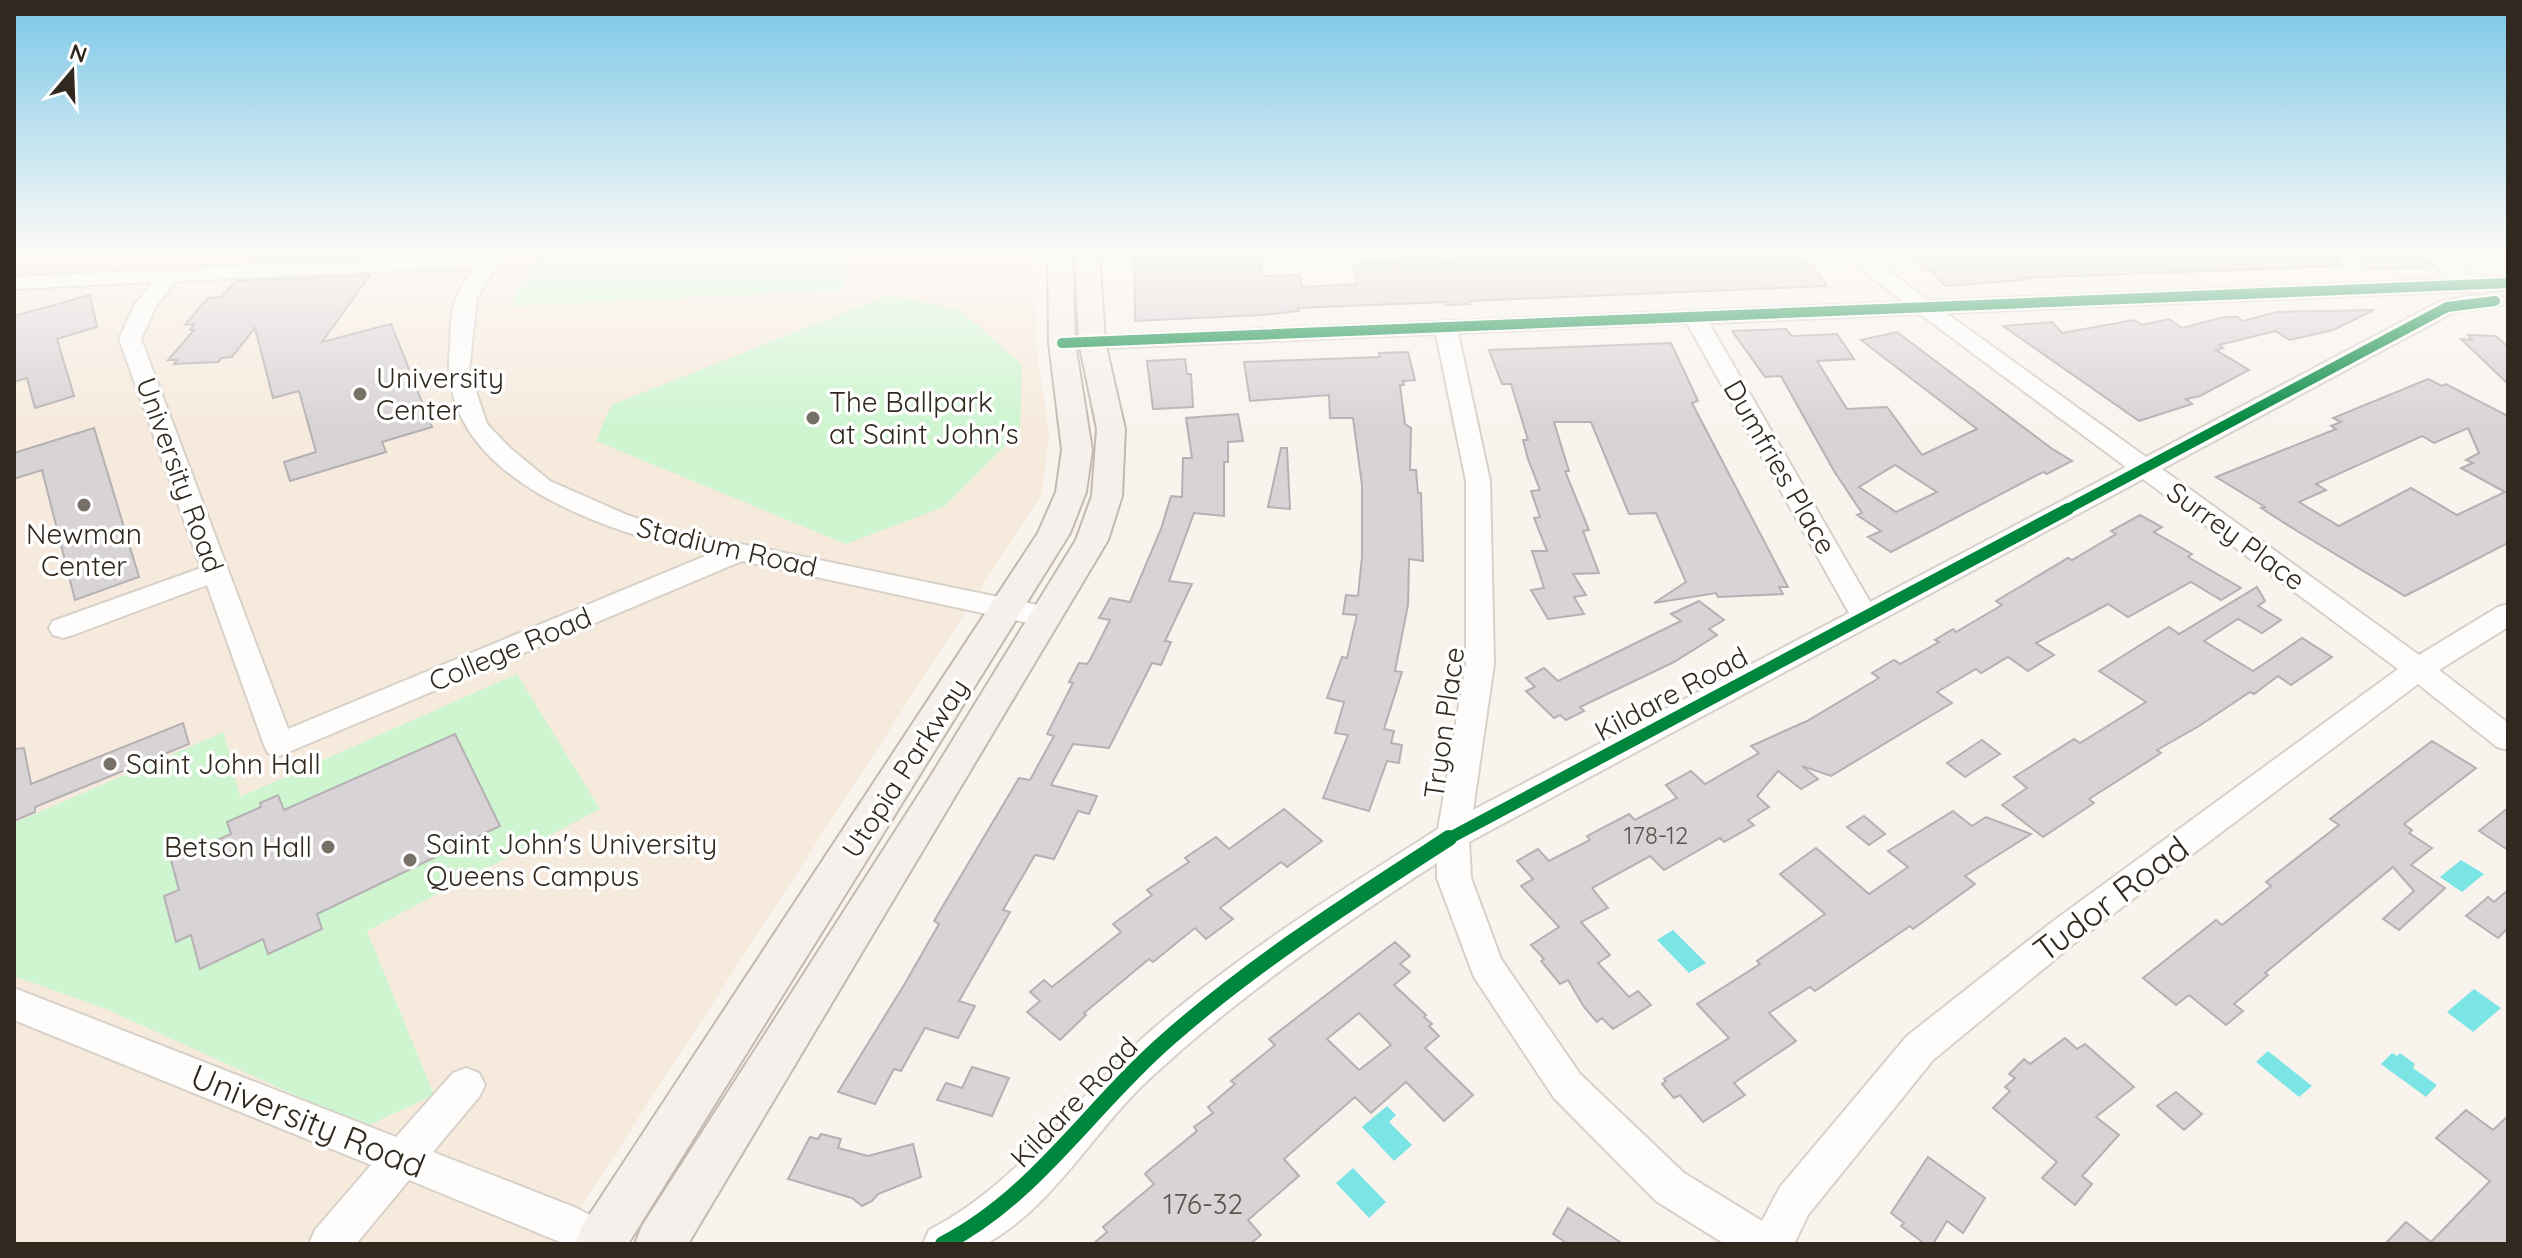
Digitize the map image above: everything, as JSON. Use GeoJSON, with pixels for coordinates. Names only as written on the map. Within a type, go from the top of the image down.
{"type":"FeatureCollection","features":[{"type":"Feature","properties":{"kind":"main road","name":"Utopia Parkway"},"geometry":{"type":"LineString","coordinates":[[660,1244],[1092,540],[1107,496],[1111,429],[1077,343],[1071,309]]}},
{"type":"Feature","properties":{"kind":"main road","name":"Utopia Parkway"},"geometry":{"type":"LineString","coordinates":[[602,1243],[1054,533],[1071,492],[1077,450],[1077,343],[1081,309]]}},
{"type":"Feature","properties":{"kind":"street","name":"University Road"},"geometry":{"type":"LineString","coordinates":[[144,309],[130,339],[279,745]]}},
{"type":"Feature","properties":{"kind":"street","name":"Stadium Road"},"geometry":{"type":"LineString","coordinates":[[465,309],[458,371],[476,426],[501,453],[541,486],[618,521],[663,536],[1047,617]]}},
{"type":"Feature","properties":{"kind":"street"},"geometry":{"type":"LineString","coordinates":[[1077,343],[1880,309]]}},
{"type":"Feature","properties":{"kind":"street","name":"Surrey Place"},"geometry":{"type":"LineString","coordinates":[[1926,309],[2418,669],[2508,739]]}},
{"type":"Feature","properties":{"kind":"street"},"geometry":{"type":"LineString","coordinates":[[2420,309],[2429,317]]}},
{"type":"Feature","properties":{"kind":"street","name":"Kildare Road"},"geometry":{"type":"LineString","coordinates":[[943,1244],[960,1237],[1030,1184],[1129,1075],[1223,992],[1305,930],[1453,836],[2444,309]]}},
{"type":"Feature","properties":{"kind":"street","name":"Dumfries Place"},"geometry":{"type":"LineString","coordinates":[[1694,316],[1866,618]]}},
{"type":"Feature","properties":{"kind":"street","name":"Tryon Place"},"geometry":{"type":"LineString","coordinates":[[1446,328],[1478,481],[1480,664],[1453,836],[1454,878],[1486,966],[1567,1086],[1670,1187],[1762,1244]]}},
{"type":"Feature","properties":{"kind":"street","name":"College Road"},"geometry":{"type":"LineString","coordinates":[[279,745],[740,552]]}},
{"type":"Feature","properties":{"kind":"street"},"geometry":{"type":"LineString","coordinates":[[63,628],[216,572]]}},
{"type":"Feature","properties":{"kind":"street","name":"Tudor Road"},"geometry":{"type":"LineString","coordinates":[[1772,1244],[1794,1201],[1920,1048],[2064,932],[2418,669],[2508,614]]}},
{"type":"Feature","properties":{"kind":"street","name":"University Road"},"geometry":{"type":"LineString","coordinates":[[14,1004],[574,1227],[602,1243]]}},
{"type":"Feature","properties":{"kind":"street"},"geometry":{"type":"LineString","coordinates":[[329,1244],[466,1085]]}},
{"type":"Feature","properties":{"kind":"shaded area","name":"Saint John's University Queens Campus"},"geometry":{"type":"Polygon","coordinates":[[[14,309],[1036,309],[1037,351],[1049,433],[1042,494],[557,1244],[14,1244],[14,309]]]}},
{"type":"Feature","properties":{"kind":"green space","name":"The Ballpark at Saint John's"},"geometry":{"type":"Polygon","coordinates":[[[854,309],[960,310],[1022,365],[1020,431],[944,507],[846,544],[596,441],[611,405],[854,309]]]}},
{"type":"Feature","properties":{"kind":"green space"},"geometry":{"type":"Polygon","coordinates":[[[517,674],[600,809],[367,931],[434,1095],[365,1127],[106,1009],[14,976],[14,823],[224,732],[240,797],[517,674]]]}},
{"type":"Feature","properties":{"kind":"water"},"geometry":{"type":"Polygon","coordinates":[[[2461,860],[2484,874],[2462,892],[2440,877],[2461,860]]]}},
{"type":"Feature","properties":{"kind":"water"},"geometry":{"type":"Polygon","coordinates":[[[1673,930],[1706,963],[1689,973],[1657,940],[1673,930]]]}},
{"type":"Feature","properties":{"kind":"water"},"geometry":{"type":"Polygon","coordinates":[[[2474,989],[2501,1008],[2473,1032],[2447,1012],[2474,989]]]}},
{"type":"Feature","properties":{"kind":"water"},"geometry":{"type":"Polygon","coordinates":[[[2268,1051],[2312,1086],[2299,1097],[2256,1062],[2268,1051]]]}},
{"type":"Feature","properties":{"kind":"water"},"geometry":{"type":"Polygon","coordinates":[[[2392,1053],[2397,1056],[2400,1053],[2415,1064],[2413,1068],[2437,1085],[2426,1097],[2381,1064],[2392,1053]]]}},
{"type":"Feature","properties":{"kind":"water"},"geometry":{"type":"Polygon","coordinates":[[[1387,1106],[1396,1115],[1389,1122],[1412,1145],[1394,1161],[1362,1127],[1387,1106]]]}},
{"type":"Feature","properties":{"kind":"water"},"geometry":{"type":"Polygon","coordinates":[[[1353,1168],[1386,1202],[1369,1218],[1336,1183],[1353,1168]]]}},
{"type":"Feature","properties":{"kind":"building"},"geometry":{"type":"Polygon","coordinates":[[[40,309],[93,309],[97,327],[57,339],[74,396],[35,408],[27,378],[14,382],[14,316],[40,309]]]}},
{"type":"Feature","properties":{"kind":"building","name":"University Center"},"geometry":{"type":"Polygon","coordinates":[[[199,309],[346,309],[322,342],[391,324],[432,427],[382,442],[386,452],[290,481],[284,462],[316,452],[299,391],[273,398],[255,328],[232,357],[222,358],[218,362],[174,364],[177,360],[168,360],[194,330],[190,330],[194,324],[185,325],[199,309]]]}},
{"type":"Feature","properties":{"kind":"building"},"geometry":{"type":"Polygon","coordinates":[[[1135,309],[1299,311],[1262,315],[1135,321],[1135,309]]]}},
{"type":"Feature","properties":{"kind":"building"},"geometry":{"type":"Polygon","coordinates":[[[2374,310],[2333,330],[2290,340],[2275,331],[2219,345],[2223,348],[2216,350],[2249,370],[2200,396],[2186,399],[2192,404],[2139,421],[2003,326],[2052,322],[2062,333],[2134,320],[2142,325],[2169,319],[2182,328],[2224,317],[2237,317],[2243,321],[2277,312],[2374,310]]]}},
{"type":"Feature","properties":{"kind":"building"},"geometry":{"type":"Polygon","coordinates":[[[1786,329],[1792,336],[1837,334],[1854,359],[1817,361],[1847,409],[1887,407],[1922,455],[1977,429],[1861,340],[1897,332],[2072,461],[2047,474],[2043,472],[1891,552],[1868,537],[1881,531],[1857,515],[1862,513],[1834,471],[1781,376],[1765,377],[1732,331],[1786,329]],[[1895,465],[1859,487],[1896,512],[1937,492],[1895,465]]]}},
{"type":"Feature","properties":{"kind":"building"},"geometry":{"type":"Polygon","coordinates":[[[2468,335],[2496,336],[2508,347],[2508,384],[2461,339],[2472,340],[2468,335]]]}},
{"type":"Feature","properties":{"kind":"building"},"geometry":{"type":"Polygon","coordinates":[[[1671,343],[1698,401],[1692,403],[1788,587],[1779,587],[1783,594],[1718,597],[1716,593],[1654,603],[1686,582],[1656,513],[1629,514],[1591,422],[1554,422],[1569,471],[1565,471],[1589,530],[1583,531],[1599,573],[1573,574],[1586,595],[1574,597],[1584,614],[1548,619],[1531,590],[1544,588],[1532,551],[1547,551],[1534,518],[1540,517],[1531,491],[1540,490],[1528,459],[1523,440],[1528,440],[1511,384],[1502,384],[1489,350],[1671,343]]]}},
{"type":"Feature","properties":{"kind":"building"},"geometry":{"type":"Polygon","coordinates":[[[1408,352],[1415,380],[1403,381],[1404,385],[1400,385],[1405,424],[1411,428],[1410,470],[1416,470],[1418,493],[1421,493],[1423,561],[1409,559],[1408,605],[1395,671],[1402,672],[1384,729],[1394,731],[1391,743],[1402,745],[1399,763],[1387,761],[1369,811],[1323,798],[1348,735],[1335,733],[1344,702],[1327,698],[1342,657],[1347,658],[1357,615],[1343,614],[1346,595],[1358,596],[1362,557],[1362,485],[1353,418],[1330,418],[1329,395],[1250,401],[1244,362],[1380,357],[1379,353],[1408,352]]]}},
{"type":"Feature","properties":{"kind":"building"},"geometry":{"type":"Polygon","coordinates":[[[1185,359],[1187,374],[1191,374],[1193,407],[1153,409],[1147,361],[1185,359]]]}},
{"type":"Feature","properties":{"kind":"building"},"geometry":{"type":"Polygon","coordinates":[[[2428,379],[2442,386],[2446,384],[2508,416],[2508,543],[2405,596],[2297,531],[2216,477],[2336,429],[2331,426],[2341,422],[2333,418],[2428,379]],[[2468,428],[2434,443],[2422,436],[2316,484],[2326,490],[2299,502],[2339,526],[2411,488],[2457,515],[2505,492],[2461,468],[2473,463],[2466,460],[2479,453],[2468,428]]]}},
{"type":"Feature","properties":{"kind":"building"},"geometry":{"type":"Polygon","coordinates":[[[1238,414],[1243,441],[1228,442],[1228,462],[1224,462],[1224,516],[1194,513],[1169,581],[1192,584],[1165,641],[1171,642],[1161,665],[1152,663],[1109,748],[1073,744],[1051,785],[1097,796],[1089,814],[1078,811],[1054,859],[1035,855],[1003,910],[1010,912],[959,1001],[975,1006],[958,1038],[925,1028],[901,1071],[894,1069],[875,1104],[838,1092],[904,985],[939,924],[934,921],[1019,778],[1030,780],[1054,736],[1047,734],[1073,683],[1069,682],[1079,663],[1087,664],[1090,660],[1110,620],[1099,618],[1110,598],[1130,602],[1161,529],[1171,496],[1182,497],[1183,458],[1192,458],[1186,418],[1238,414]]]}},
{"type":"Feature","properties":{"kind":"building","name":"Newman Center"},"geometry":{"type":"Polygon","coordinates":[[[94,428],[139,577],[75,600],[42,470],[14,479],[14,453],[94,428]]]}},
{"type":"Feature","properties":{"kind":"building"},"geometry":{"type":"Polygon","coordinates":[[[1281,448],[1287,448],[1290,509],[1268,507],[1281,448]]]}},
{"type":"Feature","properties":{"kind":"building"},"geometry":{"type":"Polygon","coordinates":[[[2140,515],[2162,527],[2154,532],[2192,554],[2188,557],[2241,588],[2221,600],[2191,582],[2128,617],[2108,604],[2036,643],[2054,655],[2028,671],[2008,657],[1981,673],[1976,669],[1937,692],[1952,703],[1831,776],[1802,766],[1818,779],[1801,789],[1778,771],[1757,796],[1769,807],[1748,820],[1754,825],[1724,842],[1720,838],[1664,870],[1650,856],[1592,888],[1608,908],[1581,922],[1610,955],[1598,963],[1629,997],[1638,991],[1651,1005],[1613,1029],[1602,1018],[1597,1022],[1568,980],[1560,984],[1541,961],[1544,959],[1531,945],[1559,927],[1521,886],[1533,879],[1517,861],[1538,849],[1549,861],[1590,840],[1587,836],[1629,814],[1635,820],[1677,798],[1666,785],[1691,771],[1705,784],[1759,753],[1751,746],[1807,721],[1879,678],[1872,673],[1894,660],[1900,664],[1939,642],[1935,640],[1953,629],[1956,632],[2002,605],[1996,601],[2068,558],[2072,560],[2116,534],[2111,531],[2140,515]]]}},
{"type":"Feature","properties":{"kind":"building"},"geometry":{"type":"Polygon","coordinates":[[[2257,587],[2265,601],[2258,606],[2281,620],[2262,633],[2238,619],[2204,641],[2253,671],[2302,638],[2332,657],[2291,685],[2278,676],[2254,694],[2250,692],[2157,750],[2161,753],[2089,799],[2094,803],[2043,837],[2002,805],[2027,788],[2014,777],[2074,739],[2080,743],[2146,702],[2099,671],[2169,627],[2179,634],[2257,587]]]}},
{"type":"Feature","properties":{"kind":"building"},"geometry":{"type":"Polygon","coordinates":[[[1699,601],[1724,620],[1709,629],[1717,635],[1674,662],[1580,707],[1584,711],[1566,720],[1560,715],[1554,718],[1526,691],[1535,687],[1526,678],[1544,668],[1558,681],[1681,621],[1671,614],[1699,601]]]}},
{"type":"Feature","properties":{"kind":"building","name":"Saint John Hall"},"geometry":{"type":"Polygon","coordinates":[[[183,723],[189,744],[35,807],[35,812],[14,821],[14,749],[24,748],[31,784],[183,723]]]}},
{"type":"Feature","properties":{"kind":"building","name":"Betson Hall"},"geometry":{"type":"Polygon","coordinates":[[[455,734],[500,826],[317,914],[322,929],[268,954],[263,939],[200,969],[191,935],[176,942],[164,896],[179,890],[171,860],[231,834],[227,822],[261,807],[260,803],[278,795],[284,810],[455,734]]]}},
{"type":"Feature","properties":{"kind":"building"},"geometry":{"type":"Polygon","coordinates":[[[1982,740],[2000,754],[1965,777],[1947,763],[1982,740]]]}},
{"type":"Feature","properties":{"kind":"building"},"geometry":{"type":"Polygon","coordinates":[[[2432,741],[2476,768],[2404,824],[2412,830],[2409,833],[2432,848],[2411,865],[2445,888],[2399,930],[2383,919],[2414,891],[2393,867],[2265,973],[2268,975],[2234,1004],[2243,1011],[2226,1025],[2189,995],[2176,1005],[2143,978],[2216,920],[2222,925],[2271,886],[2266,882],[2339,825],[2330,819],[2432,741]]]}},
{"type":"Feature","properties":{"kind":"building"},"geometry":{"type":"Polygon","coordinates":[[[2508,808],[2508,850],[2479,831],[2508,808]]]}},
{"type":"Feature","properties":{"kind":"building"},"geometry":{"type":"Polygon","coordinates":[[[1284,809],[1322,841],[1287,867],[1281,862],[1220,908],[1233,919],[1206,939],[1195,928],[1153,962],[1149,959],[1084,1013],[1086,1015],[1060,1040],[1027,1012],[1040,1001],[1030,992],[1044,980],[1052,987],[1121,932],[1113,924],[1152,895],[1147,890],[1189,862],[1185,858],[1216,837],[1229,849],[1284,809]]]}},
{"type":"Feature","properties":{"kind":"building"},"geometry":{"type":"Polygon","coordinates":[[[1953,811],[1972,826],[1986,817],[2031,834],[1965,876],[1975,884],[1913,929],[1910,926],[1815,991],[1810,987],[1769,1013],[1796,1041],[1734,1083],[1745,1095],[1703,1122],[1680,1095],[1674,1098],[1662,1084],[1666,1081],[1664,1079],[1729,1038],[1697,1004],[1760,964],[1757,961],[1825,914],[1780,874],[1816,848],[1869,894],[1908,867],[1888,851],[1953,811]]]}},
{"type":"Feature","properties":{"kind":"building"},"geometry":{"type":"Polygon","coordinates":[[[1864,816],[1885,834],[1869,845],[1847,827],[1864,816]]]}},
{"type":"Feature","properties":{"kind":"building"},"geometry":{"type":"Polygon","coordinates":[[[2508,890],[2508,928],[2498,938],[2466,916],[2488,897],[2494,902],[2508,890]]]}},
{"type":"Feature","properties":{"kind":"building"},"geometry":{"type":"Polygon","coordinates":[[[1395,942],[1410,956],[1400,964],[1410,972],[1394,985],[1426,1015],[1424,1017],[1432,1024],[1429,1026],[1439,1036],[1425,1048],[1473,1095],[1444,1121],[1406,1082],[1371,1113],[1355,1097],[1284,1159],[1299,1176],[1248,1220],[1261,1235],[1250,1244],[1093,1244],[1107,1232],[1103,1227],[1154,1184],[1145,1174],[1197,1131],[1194,1127],[1213,1113],[1208,1107],[1235,1084],[1231,1081],[1275,1045],[1269,1039],[1395,942]],[[1359,1013],[1327,1039],[1359,1070],[1391,1045],[1359,1013]]]}},
{"type":"Feature","properties":{"kind":"building"},"geometry":{"type":"Polygon","coordinates":[[[2065,1038],[2077,1049],[2085,1044],[2134,1087],[2096,1117],[2119,1135],[2082,1176],[2092,1184],[2075,1205],[2042,1178],[2057,1162],[1993,1108],[2010,1091],[2005,1087],[2015,1078],[2009,1074],[2024,1059],[2030,1064],[2065,1038]]]}},
{"type":"Feature","properties":{"kind":"building"},"geometry":{"type":"Polygon","coordinates":[[[972,1067],[1009,1078],[992,1116],[937,1100],[946,1083],[962,1088],[972,1067]]]}},
{"type":"Feature","properties":{"kind":"building"},"geometry":{"type":"Polygon","coordinates":[[[2176,1092],[2202,1114],[2184,1130],[2157,1106],[2176,1092]]]}},
{"type":"Feature","properties":{"kind":"building"},"geometry":{"type":"Polygon","coordinates":[[[2466,1110],[2493,1130],[2508,1116],[2508,1244],[2385,1244],[2406,1222],[2431,1242],[2490,1181],[2436,1138],[2466,1110]]]}},
{"type":"Feature","properties":{"kind":"building"},"geometry":{"type":"Polygon","coordinates":[[[821,1134],[841,1139],[838,1148],[868,1156],[913,1144],[921,1177],[878,1194],[862,1206],[852,1198],[788,1179],[810,1137],[818,1139],[821,1134]]]}},
{"type":"Feature","properties":{"kind":"building"},"geometry":{"type":"Polygon","coordinates":[[[1928,1157],[1985,1198],[1963,1233],[1947,1221],[1933,1244],[1925,1244],[1901,1226],[1904,1223],[1891,1213],[1928,1157]]]}},
{"type":"Feature","properties":{"kind":"building"},"geometry":{"type":"Polygon","coordinates":[[[1568,1208],[1623,1244],[1568,1244],[1553,1234],[1568,1208]]]}},
{"type":"Feature","properties":{"kind":"cycle path"},"geometry":{"type":"LineString","coordinates":[[1062,343],[1888,309]]}},
{"type":"Feature","properties":{"kind":"cycle path"},"geometry":{"type":"LineString","coordinates":[[943,1244],[971,1230],[1021,1191],[1130,1073],[1207,1006],[1326,918],[1453,836],[2444,309]]}},
{"type":"Feature","properties":{"kind":"place","name":"University Center"},"geometry":{"type":"Point","coordinates":[360,394]}},
{"type":"Feature","properties":{"kind":"place","name":"The Ballpark at Saint John's"},"geometry":{"type":"Point","coordinates":[813,418]}},
{"type":"Feature","properties":{"kind":"place","name":"Newman Center"},"geometry":{"type":"Point","coordinates":[84,505]}},
{"type":"Feature","properties":{"kind":"place","name":"Saint John Hall"},"geometry":{"type":"Point","coordinates":[110,764]}},
{"type":"Feature","properties":{"kind":"place","name":"Betson Hall"},"geometry":{"type":"Point","coordinates":[328,847]}},
{"type":"Feature","properties":{"kind":"place","name":"Saint John's University Queens Campus"},"geometry":{"type":"Point","coordinates":[410,860]}}]}
